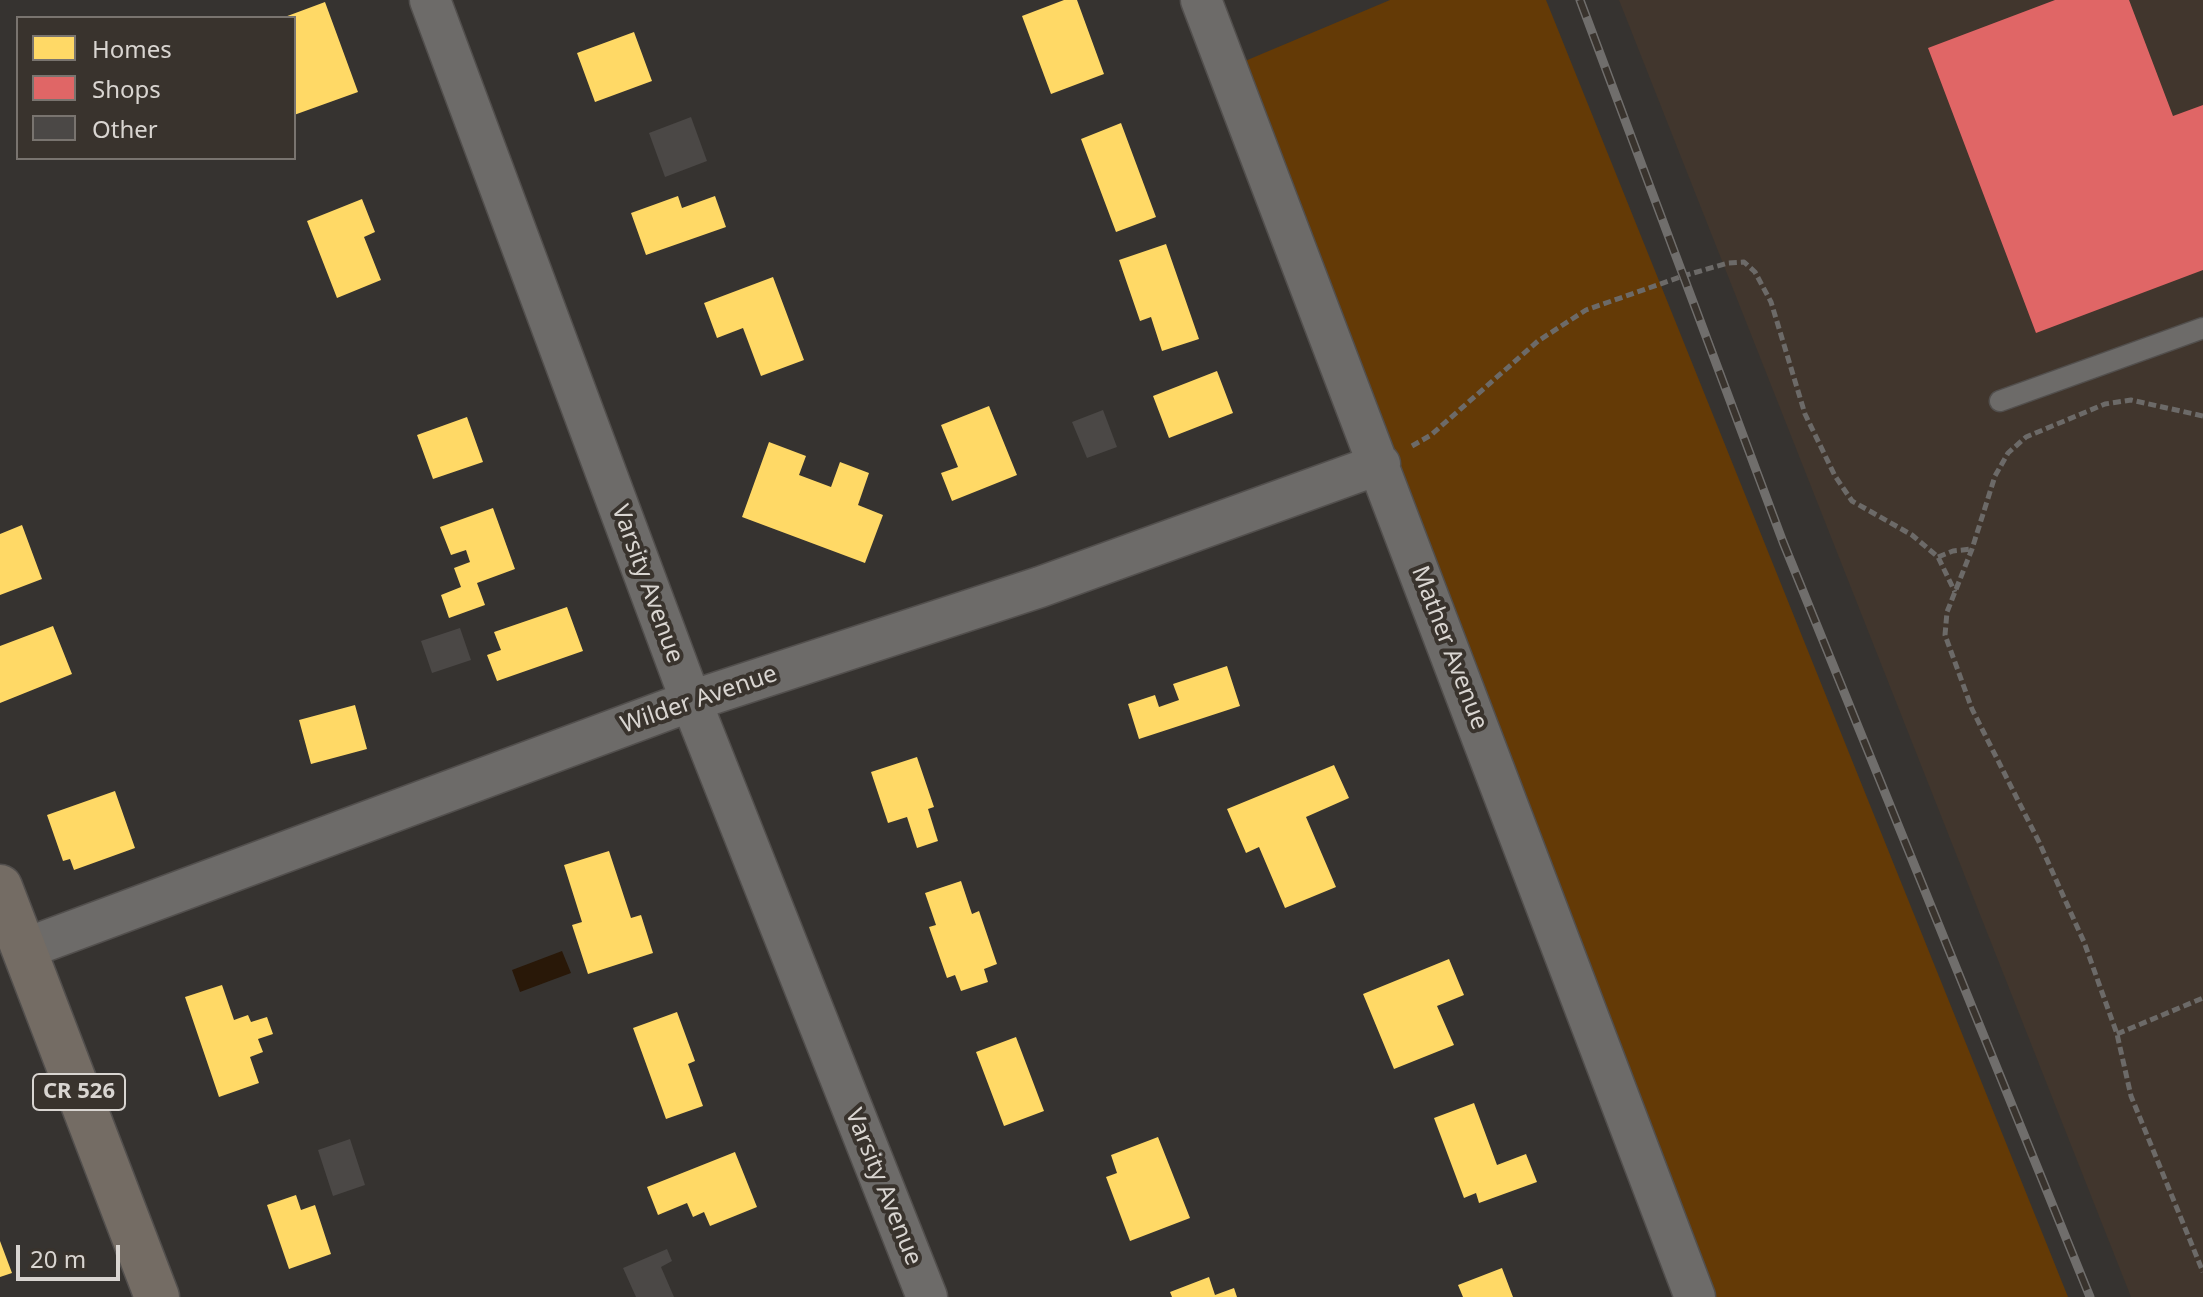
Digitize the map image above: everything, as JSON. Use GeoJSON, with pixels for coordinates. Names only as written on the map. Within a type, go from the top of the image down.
{"type":"FeatureCollection","features":[{"type":"Feature","properties":{"kind":"main road","name":"CR 526"},"geometry":{"type":"LineString","coordinates":[[0,887],[157,1297]]}},
{"type":"Feature","properties":{"kind":"street","name":"Varsity Avenue"},"geometry":{"type":"LineString","coordinates":[[430,0],[691,701],[927,1297]]}},
{"type":"Feature","properties":{"kind":"street","name":"Mather Avenue"},"geometry":{"type":"LineString","coordinates":[[1201,0],[1695,1297]]}},
{"type":"Feature","properties":{"kind":"street","name":"Wilder Avenue"},"geometry":{"type":"LineString","coordinates":[[24,949],[691,701],[1040,587],[1380,464]]}},
{"type":"Feature","properties":{"kind":"lane"},"geometry":{"type":"LineString","coordinates":[[2000,401],[2203,328]]}},
{"type":"Feature","properties":{"kind":"path"},"geometry":{"type":"LineString","coordinates":[[1380,464],[1431,435],[1538,341],[1586,310],[1683,276],[1728,263],[1744,262],[1755,272],[1771,302],[1805,414],[1835,476],[1852,501],[1912,535],[1938,557],[1955,593]]}},
{"type":"Feature","properties":{"kind":"path"},"geometry":{"type":"LineString","coordinates":[[2203,416],[2131,400],[2105,404],[2026,437],[2008,453],[1995,476],[1972,549],[1947,612],[1945,635],[1972,709],[2078,928],[2117,1034],[2131,1096],[2203,1272]]}},
{"type":"Feature","properties":{"kind":"path"},"geometry":{"type":"LineString","coordinates":[[1938,557],[1953,551],[1972,549]]}},
{"type":"Feature","properties":{"kind":"path"},"geometry":{"type":"LineString","coordinates":[[2117,1034],[2203,998]]}},
{"type":"Feature","properties":{"kind":"shaded area"},"geometry":{"type":"Polygon","coordinates":[[[1390,0],[1546,0],[2068,1297],[1714,1297],[1245,61],[1390,0]]]}},
{"type":"Feature","properties":{"kind":"shaded area"},"geometry":{"type":"Polygon","coordinates":[[[1619,0],[2203,0],[2203,1297],[2131,1297],[1619,0]]]}},
{"type":"Feature","properties":{"kind":"shaded area"},"geometry":{"type":"Polygon","coordinates":[[[562,951],[571,973],[520,992],[512,970],[562,951]]]}},
{"type":"Feature","properties":{"kind":"building: Homes"},"geometry":{"type":"Polygon","coordinates":[[[1064,0],[1077,0],[1104,74],[1051,94],[1022,16],[1064,0]]]}},
{"type":"Feature","properties":{"kind":"building: Homes"},"geometry":{"type":"Polygon","coordinates":[[[325,2],[358,92],[296,114],[296,16],[287,16],[325,2]]]}},
{"type":"Feature","properties":{"kind":"building: Homes"},"geometry":{"type":"Polygon","coordinates":[[[634,32],[652,81],[595,102],[577,53],[634,32]]]}},
{"type":"Feature","properties":{"kind":"building: Homes"},"geometry":{"type":"Polygon","coordinates":[[[1121,123],[1156,217],[1116,232],[1081,139],[1121,123]]]}},
{"type":"Feature","properties":{"kind":"building: Homes"},"geometry":{"type":"Polygon","coordinates":[[[678,196],[682,208],[715,196],[726,227],[646,255],[631,213],[678,196]]]}},
{"type":"Feature","properties":{"kind":"building: Homes"},"geometry":{"type":"Polygon","coordinates":[[[362,199],[375,232],[364,237],[381,280],[337,298],[307,221],[362,199]]]}},
{"type":"Feature","properties":{"kind":"building: Homes"},"geometry":{"type":"Polygon","coordinates":[[[1166,244],[1199,339],[1162,351],[1151,317],[1140,321],[1119,260],[1166,244]]]}},
{"type":"Feature","properties":{"kind":"building: Homes"},"geometry":{"type":"Polygon","coordinates":[[[773,277],[804,360],[761,376],[743,328],[717,338],[704,303],[773,277]]]}},
{"type":"Feature","properties":{"kind":"building: Homes"},"geometry":{"type":"Polygon","coordinates":[[[1217,371],[1233,413],[1169,438],[1153,396],[1217,371]]]}},
{"type":"Feature","properties":{"kind":"building: Homes"},"geometry":{"type":"Polygon","coordinates":[[[989,406],[1017,475],[952,501],[941,473],[958,467],[941,425],[989,406]]]}},
{"type":"Feature","properties":{"kind":"building: Homes"},"geometry":{"type":"Polygon","coordinates":[[[467,417],[483,462],[433,479],[417,435],[467,417]]]}},
{"type":"Feature","properties":{"kind":"building: Homes"},"geometry":{"type":"Polygon","coordinates":[[[769,442],[806,456],[799,475],[831,487],[840,462],[869,473],[858,505],[883,515],[865,563],[742,517],[769,442]]]}},
{"type":"Feature","properties":{"kind":"building: Homes"},"geometry":{"type":"Polygon","coordinates":[[[493,508],[515,569],[477,583],[485,605],[449,618],[441,595],[461,587],[454,568],[470,562],[466,550],[451,555],[440,527],[493,508]]]}},
{"type":"Feature","properties":{"kind":"building: Homes"},"geometry":{"type":"Polygon","coordinates":[[[22,525],[42,579],[0,595],[0,534],[22,525]]]}},
{"type":"Feature","properties":{"kind":"building: Homes"},"geometry":{"type":"Polygon","coordinates":[[[567,607],[583,651],[497,681],[487,655],[501,650],[494,632],[567,607]]]}},
{"type":"Feature","properties":{"kind":"building: Homes"},"geometry":{"type":"Polygon","coordinates":[[[53,626],[72,674],[0,703],[0,646],[53,626]]]}},
{"type":"Feature","properties":{"kind":"building: Homes"},"geometry":{"type":"Polygon","coordinates":[[[1227,666],[1240,706],[1139,739],[1128,704],[1155,695],[1159,707],[1179,700],[1173,684],[1227,666]]]}},
{"type":"Feature","properties":{"kind":"building: Homes"},"geometry":{"type":"Polygon","coordinates":[[[355,705],[367,749],[311,764],[299,720],[355,705]]]}},
{"type":"Feature","properties":{"kind":"building: Homes"},"geometry":{"type":"Polygon","coordinates":[[[917,757],[934,807],[928,809],[938,841],[917,848],[907,817],[888,823],[871,772],[917,757]]]}},
{"type":"Feature","properties":{"kind":"building: Homes"},"geometry":{"type":"Polygon","coordinates":[[[1334,765],[1349,798],[1306,817],[1336,887],[1285,908],[1259,847],[1246,853],[1227,809],[1334,765]]]}},
{"type":"Feature","properties":{"kind":"building: Homes"},"geometry":{"type":"Polygon","coordinates":[[[115,791],[135,848],[74,870],[70,859],[63,861],[47,815],[115,791]]]}},
{"type":"Feature","properties":{"kind":"building: Homes"},"geometry":{"type":"Polygon","coordinates":[[[609,851],[631,918],[641,915],[653,953],[588,974],[572,925],[582,922],[564,865],[609,851]]]}},
{"type":"Feature","properties":{"kind":"building: Homes"},"geometry":{"type":"Polygon","coordinates":[[[961,881],[972,914],[979,911],[997,964],[984,969],[988,982],[961,991],[955,975],[947,978],[929,927],[936,925],[925,893],[961,881]]]}},
{"type":"Feature","properties":{"kind":"building: Homes"},"geometry":{"type":"Polygon","coordinates":[[[1449,959],[1464,995],[1437,1006],[1454,1045],[1394,1069],[1363,994],[1449,959]]]}},
{"type":"Feature","properties":{"kind":"building: Homes"},"geometry":{"type":"Polygon","coordinates":[[[222,985],[234,1020],[248,1015],[251,1022],[267,1017],[273,1034],[258,1039],[263,1052],[250,1057],[259,1083],[219,1097],[185,997],[222,985]]]}},
{"type":"Feature","properties":{"kind":"building: Homes"},"geometry":{"type":"Polygon","coordinates":[[[677,1012],[695,1061],[688,1064],[703,1106],[666,1119],[633,1028],[677,1012]]]}},
{"type":"Feature","properties":{"kind":"building: Homes"},"geometry":{"type":"Polygon","coordinates":[[[1016,1037],[1044,1111],[1004,1126],[976,1052],[1016,1037]]]}},
{"type":"Feature","properties":{"kind":"building: Homes"},"geometry":{"type":"Polygon","coordinates":[[[1474,1103],[1497,1165],[1526,1154],[1537,1182],[1479,1203],[1476,1193],[1464,1198],[1434,1118],[1474,1103]]]}},
{"type":"Feature","properties":{"kind":"building: Homes"},"geometry":{"type":"Polygon","coordinates":[[[1158,1137],[1190,1218],[1130,1241],[1106,1177],[1117,1173],[1111,1155],[1158,1137]]]}},
{"type":"Feature","properties":{"kind":"building: Homes"},"geometry":{"type":"Polygon","coordinates":[[[735,1152],[757,1207],[710,1226],[704,1212],[693,1217],[687,1203],[658,1215],[647,1187],[735,1152]]]}},
{"type":"Feature","properties":{"kind":"building: Homes"},"geometry":{"type":"Polygon","coordinates":[[[296,1195],[301,1210],[315,1205],[331,1254],[289,1269],[267,1205],[296,1195]]]}},
{"type":"Feature","properties":{"kind":"building: Homes"},"geometry":{"type":"Polygon","coordinates":[[[0,1241],[12,1273],[0,1277],[0,1241]]]}},
{"type":"Feature","properties":{"kind":"building: Homes"},"geometry":{"type":"Polygon","coordinates":[[[1502,1268],[1513,1297],[1463,1297],[1458,1285],[1502,1268]]]}},
{"type":"Feature","properties":{"kind":"building: Homes"},"geometry":{"type":"Polygon","coordinates":[[[1209,1277],[1215,1295],[1234,1288],[1237,1297],[1172,1297],[1170,1292],[1209,1277]]]}},
{"type":"Feature","properties":{"kind":"building: Shops"},"geometry":{"type":"Polygon","coordinates":[[[2055,0],[2129,0],[2173,116],[2203,105],[2203,270],[2036,333],[1928,48],[2055,0]]]}},
{"type":"Feature","properties":{"kind":"building: Other"},"geometry":{"type":"Polygon","coordinates":[[[691,117],[707,161],[665,177],[649,133],[691,117]]]}},
{"type":"Feature","properties":{"kind":"building: Other"},"geometry":{"type":"Polygon","coordinates":[[[1103,410],[1117,447],[1087,458],[1072,422],[1103,410]]]}},
{"type":"Feature","properties":{"kind":"building: Other"},"geometry":{"type":"Polygon","coordinates":[[[460,628],[471,660],[432,673],[421,641],[460,628]]]}},
{"type":"Feature","properties":{"kind":"building: Other"},"geometry":{"type":"Polygon","coordinates":[[[350,1139],[365,1185],[333,1196],[318,1150],[350,1139]]]}},
{"type":"Feature","properties":{"kind":"building: Other"},"geometry":{"type":"Polygon","coordinates":[[[667,1249],[672,1261],[661,1267],[674,1297],[636,1297],[623,1268],[667,1249]]]}},
{"type":"Feature","properties":{"kind":"railway"},"geometry":{"type":"LineString","coordinates":[[1580,0],[1783,542],[2090,1297]]}}]}
